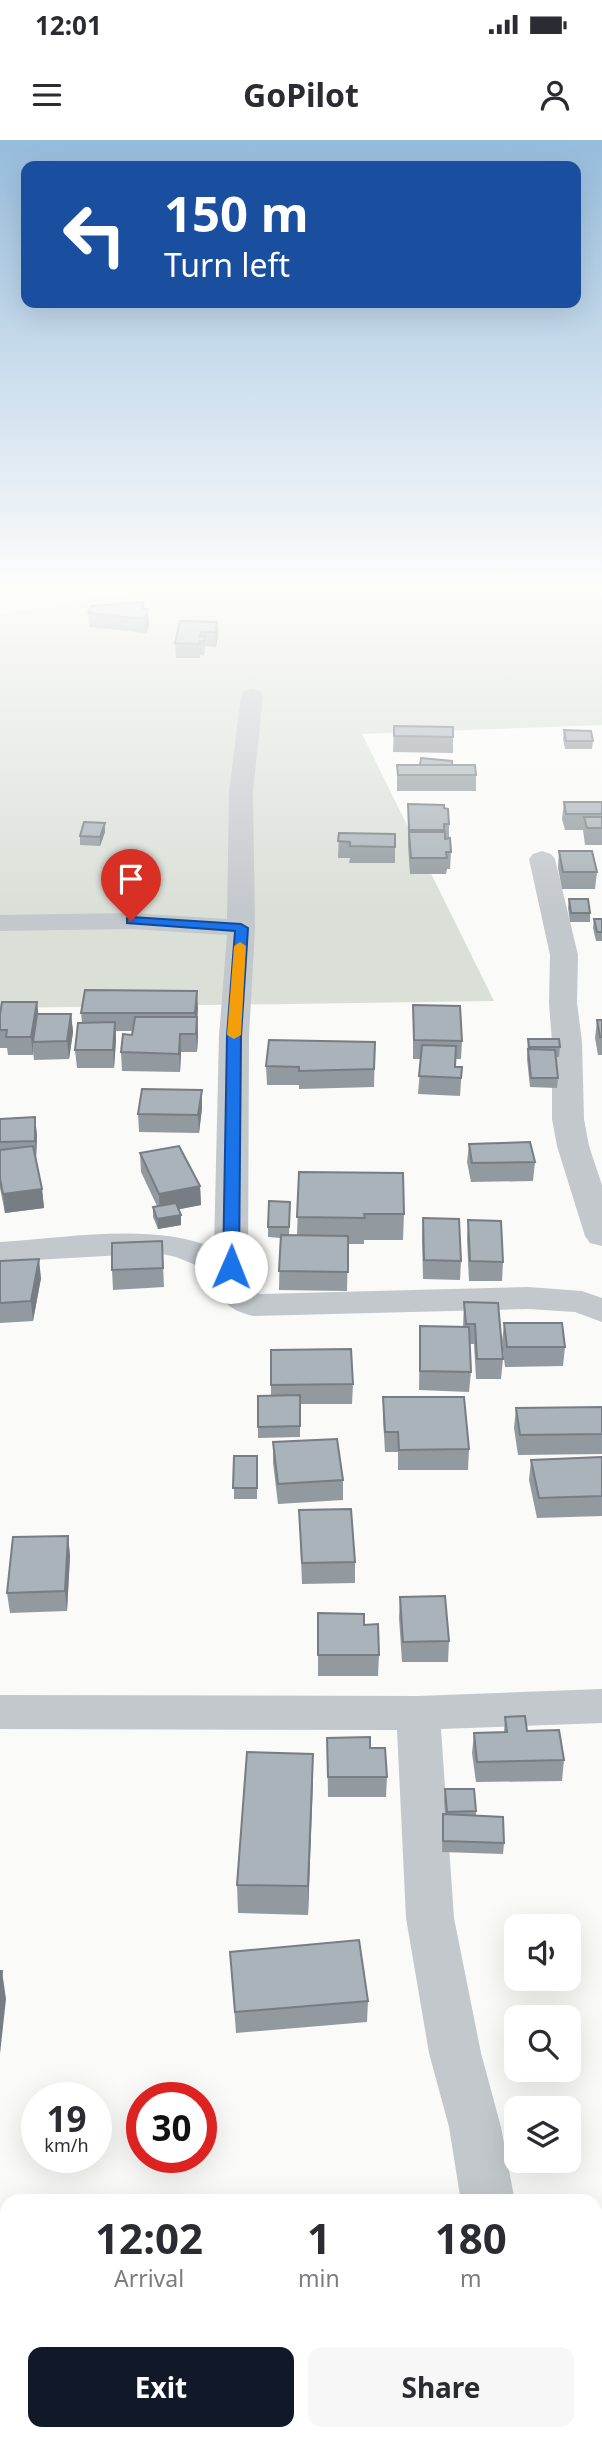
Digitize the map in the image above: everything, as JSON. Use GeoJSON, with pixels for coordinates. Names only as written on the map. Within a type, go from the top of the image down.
{"type":"FeatureCollection","features":[{"type":"Feature","properties":{"kind":"street"},"geometry":{"type":"LineString","coordinates":[[252,696],[241,792],[241,928],[234,1036],[231,1267],[238,1296],[253,1305],[528,1298],[582,1302],[602,1311]]}},
{"type":"Feature","properties":{"kind":"street"},"geometry":{"type":"LineString","coordinates":[[542,859],[564,955],[563,1003],[567,1042],[568,1119],[573,1146],[602,1237]]}},
{"type":"Feature","properties":{"kind":"street"},"geometry":{"type":"LineString","coordinates":[[0,923],[131,921],[241,928]]}},
{"type":"Feature","properties":{"kind":"street"},"geometry":{"type":"LineString","coordinates":[[0,1252],[158,1243],[185,1248],[231,1267]]}},
{"type":"Feature","properties":{"kind":"street"},"geometry":{"type":"LineString","coordinates":[[0,1712],[418,1713],[602,1706]]}},
{"type":"Feature","properties":{"kind":"street"},"geometry":{"type":"LineString","coordinates":[[418,1713],[430,1918],[455,2053],[475,2127],[487,2194]]}},
{"type":"Feature","properties":{"kind":"shaded area"},"geometry":{"type":"Polygon","coordinates":[[[0,695],[602,695],[602,725],[362,734],[494,1001],[0,1008],[0,695]]]}},
{"type":"Feature","properties":{"kind":"building"},"geometry":{"type":"Polygon","coordinates":[[[394,726],[453,727],[453,737],[394,736],[394,726]]]}},
{"type":"Feature","properties":{"kind":"building"},"geometry":{"type":"Polygon","coordinates":[[[564,730],[591,731],[593,741],[566,741],[564,730]]]}},
{"type":"Feature","properties":{"kind":"building"},"geometry":{"type":"Polygon","coordinates":[[[421,758],[452,761],[452,765],[420,765],[421,758]]]}},
{"type":"Feature","properties":{"kind":"building"},"geometry":{"type":"Polygon","coordinates":[[[397,765],[475,765],[476,775],[398,775],[397,765]]]}},
{"type":"Feature","properties":{"kind":"building"},"geometry":{"type":"Polygon","coordinates":[[[564,802],[602,802],[602,814],[566,814],[564,802]]]}},
{"type":"Feature","properties":{"kind":"building"},"geometry":{"type":"Polygon","coordinates":[[[408,804],[444,805],[444,808],[448,809],[449,824],[444,824],[444,830],[409,830],[408,804]]]}},
{"type":"Feature","properties":{"kind":"building"},"geometry":{"type":"Polygon","coordinates":[[[584,817],[602,817],[602,828],[587,828],[584,817]]]}},
{"type":"Feature","properties":{"kind":"building"},"geometry":{"type":"Polygon","coordinates":[[[84,822],[105,823],[100,837],[80,836],[84,822]]]}},
{"type":"Feature","properties":{"kind":"building"},"geometry":{"type":"Polygon","coordinates":[[[409,832],[445,832],[445,839],[450,838],[451,852],[446,852],[447,858],[411,858],[409,832]]]}},
{"type":"Feature","properties":{"kind":"building"},"geometry":{"type":"Polygon","coordinates":[[[339,833],[395,834],[395,847],[350,846],[350,842],[338,841],[339,833]]]}},
{"type":"Feature","properties":{"kind":"building"},"geometry":{"type":"Polygon","coordinates":[[[559,851],[592,851],[597,872],[563,872],[559,851]]]}},
{"type":"Feature","properties":{"kind":"building"},"geometry":{"type":"Polygon","coordinates":[[[569,899],[588,899],[590,913],[571,913],[569,899]]]}},
{"type":"Feature","properties":{"kind":"building"},"geometry":{"type":"Polygon","coordinates":[[[594,919],[602,919],[602,932],[597,932],[594,919]]]}},
{"type":"Feature","properties":{"kind":"building"},"geometry":{"type":"Polygon","coordinates":[[[85,990],[197,991],[195,1013],[81,1013],[85,990]]]}},
{"type":"Feature","properties":{"kind":"building"},"geometry":{"type":"Polygon","coordinates":[[[2,1002],[37,1002],[31,1037],[6,1037],[7,1030],[0,1030],[2,1002]]]}},
{"type":"Feature","properties":{"kind":"building"},"geometry":{"type":"Polygon","coordinates":[[[413,1005],[460,1006],[462,1041],[414,1040],[413,1005]]]}},
{"type":"Feature","properties":{"kind":"building"},"geometry":{"type":"Polygon","coordinates":[[[37,1014],[71,1014],[67,1041],[33,1042],[37,1014]]]}},
{"type":"Feature","properties":{"kind":"building"},"geometry":{"type":"Polygon","coordinates":[[[135,1017],[197,1017],[196,1034],[180,1034],[179,1054],[121,1052],[123,1034],[132,1035],[135,1017]]]}},
{"type":"Feature","properties":{"kind":"building"},"geometry":{"type":"Polygon","coordinates":[[[597,1020],[602,1020],[602,1037],[600,1037],[597,1020]]]}},
{"type":"Feature","properties":{"kind":"building"},"geometry":{"type":"Polygon","coordinates":[[[115,1022],[113,1050],[75,1050],[78,1023],[115,1022]]]}},
{"type":"Feature","properties":{"kind":"building"},"geometry":{"type":"Polygon","coordinates":[[[528,1039],[559,1039],[560,1047],[529,1047],[528,1039]]]}},
{"type":"Feature","properties":{"kind":"building"},"geometry":{"type":"Polygon","coordinates":[[[269,1040],[375,1042],[374,1069],[299,1071],[299,1067],[266,1066],[269,1040]]]}},
{"type":"Feature","properties":{"kind":"building"},"geometry":{"type":"Polygon","coordinates":[[[422,1045],[456,1046],[455,1067],[462,1067],[461,1078],[419,1076],[422,1045]]]}},
{"type":"Feature","properties":{"kind":"building"},"geometry":{"type":"Polygon","coordinates":[[[528,1049],[555,1050],[558,1078],[531,1078],[528,1049]]]}},
{"type":"Feature","properties":{"kind":"building"},"geometry":{"type":"Polygon","coordinates":[[[142,1089],[202,1090],[198,1115],[138,1114],[142,1089]]]}},
{"type":"Feature","properties":{"kind":"building"},"geometry":{"type":"Polygon","coordinates":[[[35,1117],[35,1141],[0,1142],[0,1119],[35,1117]]]}},
{"type":"Feature","properties":{"kind":"building"},"geometry":{"type":"Polygon","coordinates":[[[530,1142],[535,1162],[472,1163],[469,1144],[530,1142]]]}},
{"type":"Feature","properties":{"kind":"building"},"geometry":{"type":"Polygon","coordinates":[[[33,1146],[42,1189],[3,1194],[0,1150],[33,1146]]]}},
{"type":"Feature","properties":{"kind":"building"},"geometry":{"type":"Polygon","coordinates":[[[179,1146],[200,1186],[159,1194],[140,1153],[179,1146]]]}},
{"type":"Feature","properties":{"kind":"building"},"geometry":{"type":"Polygon","coordinates":[[[299,1172],[403,1173],[404,1214],[364,1214],[365,1218],[297,1217],[299,1172]]]}},
{"type":"Feature","properties":{"kind":"building"},"geometry":{"type":"Polygon","coordinates":[[[269,1201],[290,1202],[289,1227],[268,1227],[269,1201]]]}},
{"type":"Feature","properties":{"kind":"building"},"geometry":{"type":"Polygon","coordinates":[[[176,1203],[181,1215],[157,1219],[153,1207],[176,1203]]]}},
{"type":"Feature","properties":{"kind":"building"},"geometry":{"type":"Polygon","coordinates":[[[423,1218],[459,1219],[461,1261],[424,1260],[423,1218]]]}},
{"type":"Feature","properties":{"kind":"building"},"geometry":{"type":"Polygon","coordinates":[[[468,1220],[501,1221],[503,1262],[470,1261],[468,1220]]]}},
{"type":"Feature","properties":{"kind":"building"},"geometry":{"type":"Polygon","coordinates":[[[281,1235],[348,1236],[348,1272],[279,1271],[281,1235]]]}},
{"type":"Feature","properties":{"kind":"building"},"geometry":{"type":"Polygon","coordinates":[[[162,1241],[163,1268],[112,1270],[112,1243],[162,1241]]]}},
{"type":"Feature","properties":{"kind":"building"},"geometry":{"type":"Polygon","coordinates":[[[39,1259],[31,1301],[0,1303],[0,1261],[39,1259]]]}},
{"type":"Feature","properties":{"kind":"building"},"geometry":{"type":"Polygon","coordinates":[[[464,1302],[498,1303],[503,1359],[477,1359],[475,1324],[466,1324],[464,1302]]]}},
{"type":"Feature","properties":{"kind":"building"},"geometry":{"type":"Polygon","coordinates":[[[504,1323],[562,1323],[565,1347],[507,1347],[504,1323]]]}},
{"type":"Feature","properties":{"kind":"building"},"geometry":{"type":"Polygon","coordinates":[[[420,1326],[469,1327],[471,1372],[420,1371],[420,1326]]]}},
{"type":"Feature","properties":{"kind":"building"},"geometry":{"type":"Polygon","coordinates":[[[351,1349],[353,1384],[271,1385],[271,1350],[351,1349]]]}},
{"type":"Feature","properties":{"kind":"building"},"geometry":{"type":"Polygon","coordinates":[[[300,1395],[300,1426],[258,1427],[258,1396],[300,1395]]]}},
{"type":"Feature","properties":{"kind":"building"},"geometry":{"type":"Polygon","coordinates":[[[383,1397],[464,1397],[469,1449],[399,1450],[398,1432],[385,1432],[383,1397]]]}},
{"type":"Feature","properties":{"kind":"building"},"geometry":{"type":"Polygon","coordinates":[[[602,1407],[602,1434],[520,1435],[516,1408],[602,1407]]]}},
{"type":"Feature","properties":{"kind":"building"},"geometry":{"type":"Polygon","coordinates":[[[337,1439],[343,1480],[278,1484],[273,1442],[337,1439]]]}},
{"type":"Feature","properties":{"kind":"building"},"geometry":{"type":"Polygon","coordinates":[[[234,1456],[257,1456],[257,1488],[233,1488],[234,1456]]]}},
{"type":"Feature","properties":{"kind":"building"},"geometry":{"type":"Polygon","coordinates":[[[602,1457],[602,1496],[539,1498],[531,1460],[602,1457]]]}},
{"type":"Feature","properties":{"kind":"building"},"geometry":{"type":"Polygon","coordinates":[[[351,1509],[355,1562],[302,1563],[299,1510],[351,1509]]]}},
{"type":"Feature","properties":{"kind":"building"},"geometry":{"type":"Polygon","coordinates":[[[68,1536],[65,1591],[7,1593],[13,1537],[68,1536]]]}},
{"type":"Feature","properties":{"kind":"building"},"geometry":{"type":"Polygon","coordinates":[[[445,1596],[449,1641],[403,1642],[400,1597],[445,1596]]]}},
{"type":"Feature","properties":{"kind":"building"},"geometry":{"type":"Polygon","coordinates":[[[318,1613],[364,1614],[364,1625],[378,1624],[379,1655],[318,1655],[318,1613]]]}},
{"type":"Feature","properties":{"kind":"building"},"geometry":{"type":"Polygon","coordinates":[[[525,1716],[527,1731],[559,1730],[564,1760],[477,1762],[474,1733],[507,1732],[505,1717],[525,1716]]]}},
{"type":"Feature","properties":{"kind":"building"},"geometry":{"type":"Polygon","coordinates":[[[370,1737],[370,1748],[385,1748],[387,1777],[328,1777],[327,1738],[370,1737]]]}},
{"type":"Feature","properties":{"kind":"building"},"geometry":{"type":"Polygon","coordinates":[[[247,1752],[313,1754],[308,1886],[237,1885],[247,1752]]]}},
{"type":"Feature","properties":{"kind":"building"},"geometry":{"type":"Polygon","coordinates":[[[445,1789],[474,1789],[476,1811],[447,1812],[445,1789]]]}},
{"type":"Feature","properties":{"kind":"building"},"geometry":{"type":"Polygon","coordinates":[[[443,1814],[503,1817],[504,1843],[443,1841],[443,1814]]]}},
{"type":"Feature","properties":{"kind":"building"},"geometry":{"type":"Polygon","coordinates":[[[359,1940],[368,2001],[235,2012],[230,1952],[359,1940]]]}},
{"type":"Feature","properties":{"kind":"slow traffic"},"geometry":{"type":"LineString","coordinates":[[234,1035],[240,946]]}},
{"type":"Feature","properties":{"kind":"route"},"geometry":{"type":"LineString","coordinates":[[131,921],[241,928],[234,1036],[231,1267]]}}]}
